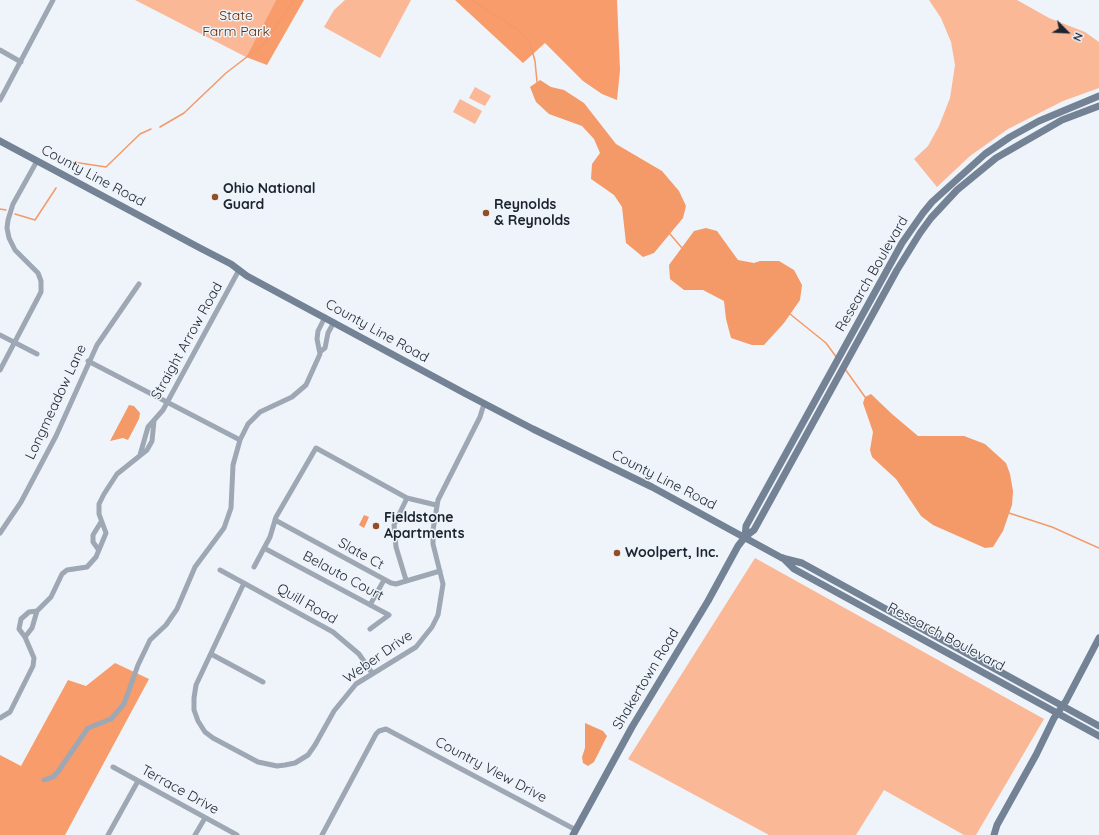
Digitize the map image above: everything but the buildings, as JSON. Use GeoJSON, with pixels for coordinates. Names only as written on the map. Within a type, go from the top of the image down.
{"type":"FeatureCollection","features":[{"type":"Feature","properties":{"kind":"main road","name":"Research Boulevard"},"geometry":{"type":"LineString","coordinates":[[745,537],[746,526],[902,243],[932,202],[985,154],[1010,137],[1052,115],[1099,96]]}},
{"type":"Feature","properties":{"kind":"main road","name":"Research Boulevard"},"geometry":{"type":"LineString","coordinates":[[745,537],[754,530],[832,391],[907,251],[931,218],[957,190],[983,167],[1062,120],[1099,106]]}},
{"type":"Feature","properties":{"kind":"main road","name":"County Line Road"},"geometry":{"type":"LineString","coordinates":[[0,142],[239,270],[484,404],[652,487],[745,537]]}},
{"type":"Feature","properties":{"kind":"main road","name":"Research Boulevard"},"geometry":{"type":"LineString","coordinates":[[745,537],[782,558],[794,569],[1099,736]]}},
{"type":"Feature","properties":{"kind":"main road","name":"Shakertown Road"},"geometry":{"type":"LineString","coordinates":[[575,832],[632,727],[745,537]]}},
{"type":"Feature","properties":{"kind":"main road","name":"Research Boulevard"},"geometry":{"type":"LineString","coordinates":[[782,558],[802,563],[1099,726]]}},
{"type":"Feature","properties":{"kind":"main road"},"geometry":{"type":"LineString","coordinates":[[893,624],[898,616]]}},
{"type":"Feature","properties":{"kind":"main road"},"geometry":{"type":"LineString","coordinates":[[994,835],[1099,638]]}},
{"type":"Feature","properties":{"kind":"street"},"geometry":{"type":"LineString","coordinates":[[0,100],[53,0]]}},
{"type":"Feature","properties":{"kind":"street"},"geometry":{"type":"LineString","coordinates":[[0,50],[21,62]]}},
{"type":"Feature","properties":{"kind":"street"},"geometry":{"type":"LineString","coordinates":[[0,370],[38,299],[41,285],[34,268],[17,253],[8,234],[8,220],[13,204],[37,161]]}},
{"type":"Feature","properties":{"kind":"street","name":"Straight Arrow Road"},"geometry":{"type":"LineString","coordinates":[[140,456],[144,435],[148,427],[163,410],[239,270]]}},
{"type":"Feature","properties":{"kind":"street","name":"Longmeadow Lane"},"geometry":{"type":"LineString","coordinates":[[0,533],[21,502],[56,436],[88,361],[102,335],[138,284]]}},
{"type":"Feature","properties":{"kind":"street"},"geometry":{"type":"LineString","coordinates":[[44,780],[53,777],[57,773],[88,728],[111,719],[124,704],[138,665],[150,640],[166,625],[177,609],[195,567],[220,536],[224,528],[231,508],[233,465],[240,440],[248,424],[260,412],[292,397],[301,390],[316,366],[320,351],[317,339],[318,331],[325,317]]}},
{"type":"Feature","properties":{"kind":"street"},"geometry":{"type":"LineString","coordinates":[[320,351],[325,348],[328,333],[334,322]]}},
{"type":"Feature","properties":{"kind":"street"},"geometry":{"type":"LineString","coordinates":[[0,334],[37,354]]}},
{"type":"Feature","properties":{"kind":"street"},"geometry":{"type":"LineString","coordinates":[[88,361],[240,440]]}},
{"type":"Feature","properties":{"kind":"street","name":"Weber Drive"},"geometry":{"type":"LineString","coordinates":[[244,583],[196,686],[194,710],[198,721],[205,732],[213,738],[258,762],[277,766],[295,763],[308,755],[343,698],[356,684],[416,647],[426,637],[438,615],[442,599],[443,584],[433,544],[432,530],[436,505],[444,486],[480,417],[484,404]]}},
{"type":"Feature","properties":{"kind":"street","name":"Straight Arrow Road"},"geometry":{"type":"LineString","coordinates":[[98,549],[93,542],[93,535],[100,522],[100,504],[110,482],[147,450],[152,440],[154,421]]}},
{"type":"Feature","properties":{"kind":"street"},"geometry":{"type":"LineString","coordinates":[[254,567],[270,537],[275,520],[316,448],[407,498],[436,505]]}},
{"type":"Feature","properties":{"kind":"street"},"geometry":{"type":"LineString","coordinates":[[406,580],[396,547],[394,525],[407,498]]}},
{"type":"Feature","properties":{"kind":"street","name":"Slate Ct"},"geometry":{"type":"LineString","coordinates":[[275,520],[384,580],[396,584],[440,571]]}},
{"type":"Feature","properties":{"kind":"street","name":"Straight Arrow Road"},"geometry":{"type":"LineString","coordinates":[[25,637],[32,628],[37,611],[51,597],[62,574],[67,570],[87,567],[96,557],[98,549],[106,533],[105,526],[100,522]]}},
{"type":"Feature","properties":{"kind":"street","name":"Belauto Court"},"geometry":{"type":"LineString","coordinates":[[264,548],[388,615],[370,629]]}},
{"type":"Feature","properties":{"kind":"street","name":"Quill Road"},"geometry":{"type":"LineString","coordinates":[[220,570],[333,632],[359,654],[372,673]]}},
{"type":"Feature","properties":{"kind":"street"},"geometry":{"type":"LineString","coordinates":[[370,605],[384,580]]}},
{"type":"Feature","properties":{"kind":"street","name":"Straight Arrow Road"},"geometry":{"type":"LineString","coordinates":[[0,718],[10,712],[33,666],[34,658],[25,637],[19,629],[21,619],[29,612],[37,611]]}},
{"type":"Feature","properties":{"kind":"street"},"geometry":{"type":"LineString","coordinates":[[211,654],[263,682]]}},
{"type":"Feature","properties":{"kind":"street","name":"Country View Drive"},"geometry":{"type":"LineString","coordinates":[[322,835],[376,734],[379,731],[386,729],[575,832]]}},
{"type":"Feature","properties":{"kind":"street","name":"Terrace Drive"},"geometry":{"type":"LineString","coordinates":[[113,767],[236,835]]}},
{"type":"Feature","properties":{"kind":"street"},"geometry":{"type":"LineString","coordinates":[[108,835],[138,781]]}},
{"type":"Feature","properties":{"kind":"street"},"geometry":{"type":"LineString","coordinates":[[195,835],[205,818]]}},
{"type":"Feature","properties":{"kind":"green space","name":"State Farm Park"},"geometry":{"type":"Polygon","coordinates":[[[135,0],[276,0],[246,57],[135,0]]]}},
{"type":"Feature","properties":{"kind":"green space"},"geometry":{"type":"Polygon","coordinates":[[[345,0],[411,0],[380,58],[324,27],[334,10],[345,0]]]}},
{"type":"Feature","properties":{"kind":"green space"},"geometry":{"type":"Polygon","coordinates":[[[929,0],[1017,0],[1049,18],[1085,32],[1099,42],[1099,88],[1063,101],[1008,129],[970,156],[937,187],[914,159],[928,146],[939,126],[950,98],[955,65],[951,42],[941,18],[929,0]]]}},
{"type":"Feature","properties":{"kind":"green space"},"geometry":{"type":"Polygon","coordinates":[[[475,87],[491,96],[485,106],[469,98],[475,87]]]}},
{"type":"Feature","properties":{"kind":"green space"},"geometry":{"type":"Polygon","coordinates":[[[460,99],[482,111],[475,124],[453,112],[460,99]]]}},
{"type":"Feature","properties":{"kind":"green space"},"geometry":{"type":"Polygon","coordinates":[[[755,558],[1044,719],[976,835],[964,835],[884,790],[856,835],[769,835],[628,759],[755,558]]]}},
{"type":"Feature","properties":{"kind":"shaded area"},"geometry":{"type":"Polygon","coordinates":[[[276,0],[304,0],[267,65],[246,57],[276,0]]]}},
{"type":"Feature","properties":{"kind":"shaded area"},"geometry":{"type":"Polygon","coordinates":[[[455,0],[617,0],[620,70],[617,100],[602,94],[583,81],[545,43],[523,63],[455,0]]]}},
{"type":"Feature","properties":{"kind":"shaded area"},"geometry":{"type":"Polygon","coordinates":[[[540,80],[551,87],[564,90],[584,103],[616,144],[662,171],[679,191],[686,206],[683,218],[654,253],[643,257],[626,243],[622,207],[614,195],[591,179],[592,164],[600,153],[594,139],[582,126],[549,114],[536,102],[530,87],[540,80]]]}},
{"type":"Feature","properties":{"kind":"shaded area"},"geometry":{"type":"Polygon","coordinates":[[[706,228],[717,231],[738,260],[754,263],[760,261],[779,261],[794,270],[802,285],[800,300],[784,323],[764,345],[752,345],[731,338],[726,319],[724,301],[703,290],[684,290],[670,279],[669,265],[694,231],[706,228]]]}},
{"type":"Feature","properties":{"kind":"shaded area"},"geometry":{"type":"Polygon","coordinates":[[[871,394],[918,436],[964,436],[985,444],[1006,463],[1010,474],[1013,491],[1012,505],[1003,531],[993,547],[985,548],[933,525],[921,516],[896,479],[872,457],[870,450],[873,432],[863,403],[865,397],[871,394]]]}},
{"type":"Feature","properties":{"kind":"shaded area"},"geometry":{"type":"Polygon","coordinates":[[[129,405],[134,406],[140,413],[139,419],[128,440],[123,438],[110,441],[129,405]]]}},
{"type":"Feature","properties":{"kind":"shaded area"},"geometry":{"type":"Polygon","coordinates":[[[364,515],[369,517],[364,528],[359,525],[364,515]]]}},
{"type":"Feature","properties":{"kind":"shaded area"},"geometry":{"type":"Polygon","coordinates":[[[115,663],[149,679],[65,835],[0,835],[0,755],[21,766],[68,680],[86,686],[115,663]]]}},
{"type":"Feature","properties":{"kind":"shaded area"},"geometry":{"type":"Polygon","coordinates":[[[585,723],[603,731],[607,736],[594,762],[588,766],[583,763],[582,757],[585,748],[585,723]]]}},
{"type":"Feature","properties":{"kind":"waterway"},"geometry":{"type":"LineString","coordinates":[[160,127],[184,113],[226,73],[265,43],[294,0]]}},
{"type":"Feature","properties":{"kind":"waterway"},"geometry":{"type":"LineString","coordinates":[[472,0],[517,29],[529,40],[535,61],[537,82]]}},
{"type":"Feature","properties":{"kind":"waterway"},"geometry":{"type":"LineString","coordinates":[[73,162],[106,167],[140,134],[151,129]]}},
{"type":"Feature","properties":{"kind":"waterway"},"geometry":{"type":"LineString","coordinates":[[15,214],[35,220],[56,188]]}},
{"type":"Feature","properties":{"kind":"waterway"},"geometry":{"type":"LineString","coordinates":[[0,209],[6,210]]}},
{"type":"Feature","properties":{"kind":"waterway"},"geometry":{"type":"LineString","coordinates":[[670,234],[682,248]]}},
{"type":"Feature","properties":{"kind":"waterway"},"geometry":{"type":"LineString","coordinates":[[790,314],[826,343],[837,358]]}},
{"type":"Feature","properties":{"kind":"waterway"},"geometry":{"type":"LineString","coordinates":[[845,369],[865,397]]}},
{"type":"Feature","properties":{"kind":"waterway"},"geometry":{"type":"LineString","coordinates":[[1009,513],[1052,527],[1099,548]]}},
{"type":"Feature","properties":{"kind":"place","name":"Ohio National Guard"},"geometry":{"type":"Point","coordinates":[215,197]}},
{"type":"Feature","properties":{"kind":"place","name":"Reynolds & Reynolds"},"geometry":{"type":"Point","coordinates":[486,213]}},
{"type":"Feature","properties":{"kind":"place","name":"Fieldstone Apartments"},"geometry":{"type":"Point","coordinates":[376,526]}},
{"type":"Feature","properties":{"kind":"place","name":"Woolpert, Inc."},"geometry":{"type":"Point","coordinates":[617,553]}}]}
